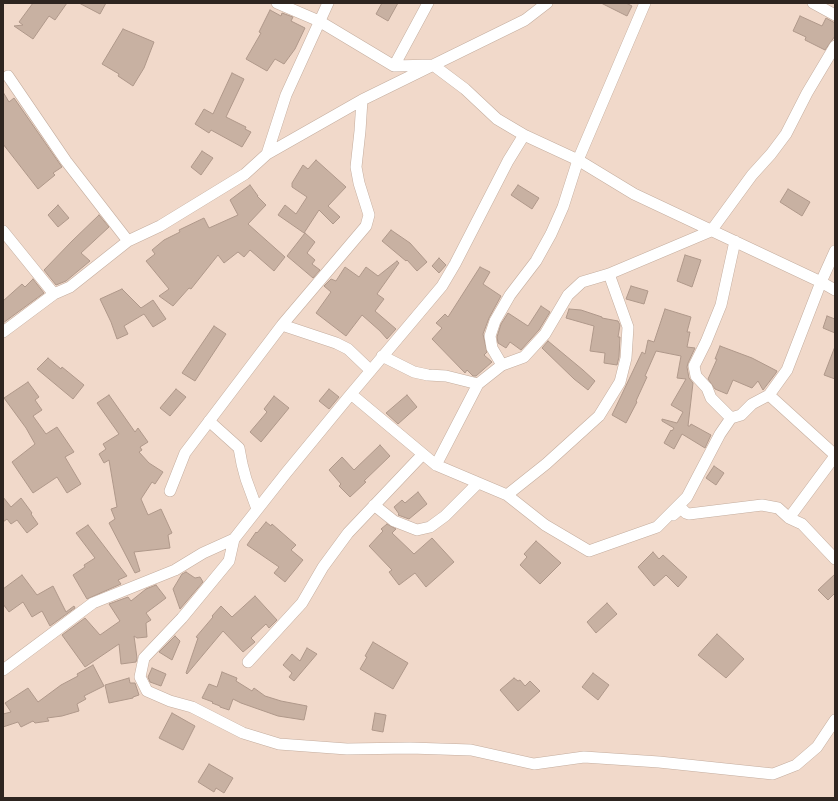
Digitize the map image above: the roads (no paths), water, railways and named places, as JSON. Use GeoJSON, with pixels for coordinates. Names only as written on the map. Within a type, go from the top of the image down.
{"type":"FeatureCollection","features":[{"type":"Feature","properties":{"kind":"street"},"geometry":{"type":"LineString","coordinates":[[277,3],[319,21],[394,66],[433,65],[497,119],[524,135],[578,160],[634,194],[835,290]]}},
{"type":"Feature","properties":{"kind":"street"},"geometry":{"type":"LineString","coordinates":[[267,154],[286,95],[328,3]]}},
{"type":"Feature","properties":{"kind":"street"},"geometry":{"type":"LineString","coordinates":[[394,66],[428,3]]}},
{"type":"Feature","properties":{"kind":"street"},"geometry":{"type":"LineString","coordinates":[[525,20],[534,3]]}},
{"type":"Feature","properties":{"kind":"street"},"geometry":{"type":"LineString","coordinates":[[3,332],[54,294],[70,287],[128,241],[160,226],[245,174],[267,154],[362,100],[525,20],[547,3]]}},
{"type":"Feature","properties":{"kind":"street"},"geometry":{"type":"LineString","coordinates":[[502,365],[492,348],[490,336],[495,321],[510,295],[536,261],[552,234],[563,207],[578,160],[645,3]]}},
{"type":"Feature","properties":{"kind":"street"},"geometry":{"type":"LineString","coordinates":[[813,3],[835,15]]}},
{"type":"Feature","properties":{"kind":"street"},"geometry":{"type":"LineString","coordinates":[[436,465],[478,384],[502,365],[524,357],[545,334],[568,295],[582,282],[609,274],[711,231],[752,175],[771,154],[786,134],[807,93],[835,46]]}},
{"type":"Feature","properties":{"kind":"street"},"geometry":{"type":"LineString","coordinates":[[8,76],[66,161],[128,241]]}},
{"type":"Feature","properties":{"kind":"street"},"geometry":{"type":"LineString","coordinates":[[170,490],[185,453],[282,324],[366,226],[369,215],[359,183],[356,167],[362,100]]}},
{"type":"Feature","properties":{"kind":"street"},"geometry":{"type":"LineString","coordinates":[[524,135],[508,161],[455,264],[442,286],[370,370],[257,509],[234,539],[229,561],[182,618],[144,658],[140,677],[147,691],[170,701],[192,708],[243,733],[279,744],[347,749],[410,748],[471,750],[534,764],[584,757],[659,762],[773,774],[796,765],[817,747],[835,720]]}},
{"type":"Feature","properties":{"kind":"street"},"geometry":{"type":"LineString","coordinates":[[3,231],[54,294]]}},
{"type":"Feature","properties":{"kind":"street"},"geometry":{"type":"LineString","coordinates":[[731,418],[711,398],[707,388],[696,376],[694,366],[706,342],[721,305],[735,242]]}},
{"type":"Feature","properties":{"kind":"street"},"geometry":{"type":"LineString","coordinates":[[657,528],[687,496],[720,434],[731,418],[741,415],[752,404],[769,395],[787,370],[821,282],[835,251]]}},
{"type":"Feature","properties":{"kind":"street"},"geometry":{"type":"LineString","coordinates":[[507,496],[546,464],[598,416],[620,382],[626,358],[628,327],[609,274]]}},
{"type":"Feature","properties":{"kind":"street"},"geometry":{"type":"LineString","coordinates":[[282,324],[336,343],[348,349],[370,370]]}},
{"type":"Feature","properties":{"kind":"street"},"geometry":{"type":"LineString","coordinates":[[382,356],[414,372],[428,375],[446,376],[478,384]]}},
{"type":"Feature","properties":{"kind":"street"},"geometry":{"type":"LineString","coordinates":[[351,394],[436,465],[507,496],[545,525],[589,550],[657,528],[681,508],[689,514],[762,505],[778,508],[788,518],[802,524],[835,559]]}},
{"type":"Feature","properties":{"kind":"street"},"geometry":{"type":"LineString","coordinates":[[769,395],[835,456],[788,518]]}},
{"type":"Feature","properties":{"kind":"street"},"geometry":{"type":"LineString","coordinates":[[209,421],[239,448],[246,479],[257,509]]}},
{"type":"Feature","properties":{"kind":"street"},"geometry":{"type":"LineString","coordinates":[[248,662],[302,602],[323,567],[348,533],[423,454]]}},
{"type":"Feature","properties":{"kind":"street"},"geometry":{"type":"LineString","coordinates":[[374,505],[394,521],[416,530],[430,527],[445,516],[478,483]]}},
{"type":"Feature","properties":{"kind":"street"},"geometry":{"type":"LineString","coordinates":[[3,670],[93,604],[175,570],[203,553],[234,539]]}}]}
